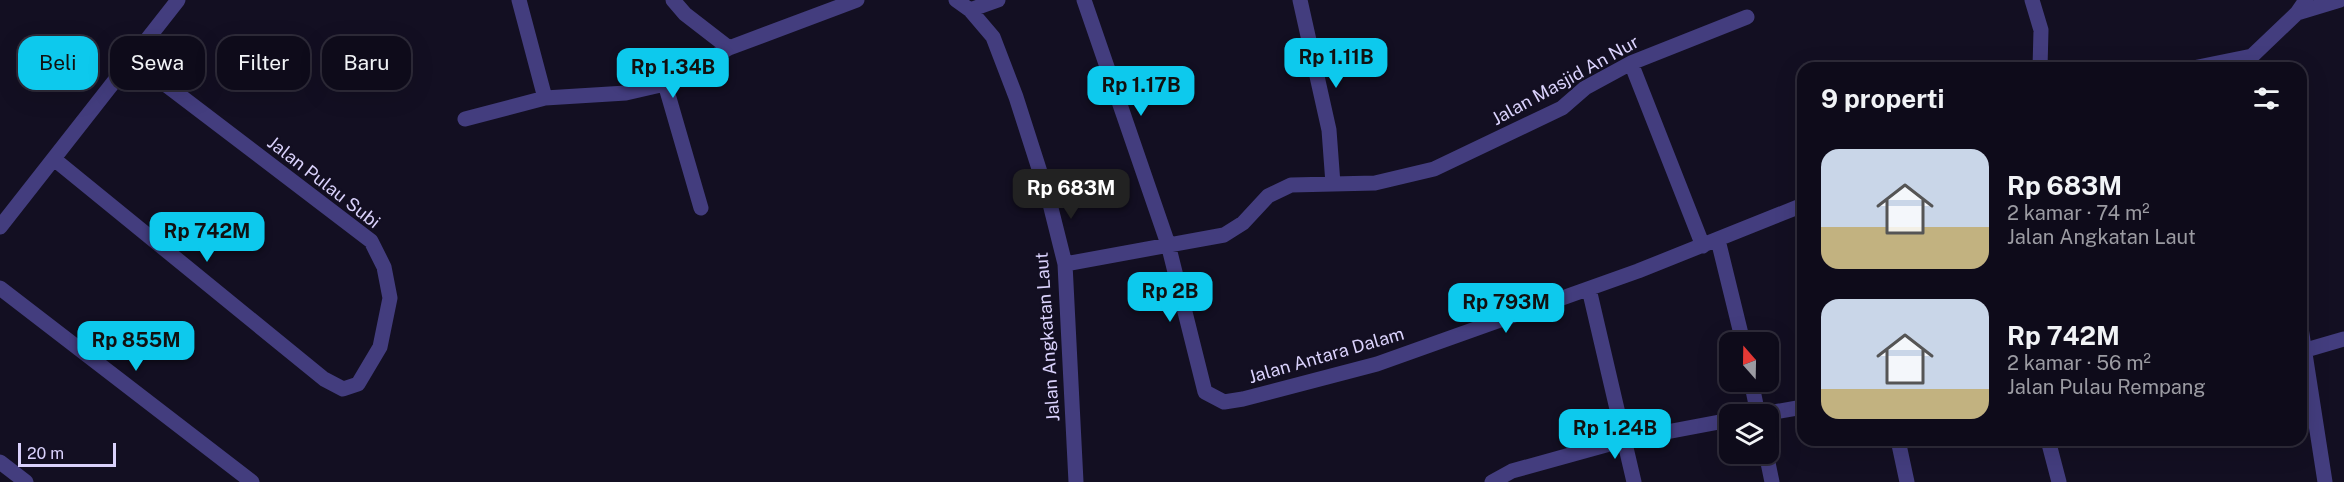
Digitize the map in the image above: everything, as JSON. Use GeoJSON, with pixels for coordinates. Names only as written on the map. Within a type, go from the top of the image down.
{"type":"FeatureCollection","features":[{"type":"Feature","properties":{"kind":"street"},"geometry":{"type":"LineString","coordinates":[[150,36],[178,0]]}},
{"type":"Feature","properties":{"kind":"street"},"geometry":{"type":"LineString","coordinates":[[519,0],[545,98]]}},
{"type":"Feature","properties":{"kind":"street"},"geometry":{"type":"LineString","coordinates":[[673,0],[685,14],[729,48]]}},
{"type":"Feature","properties":{"kind":"street"},"geometry":{"type":"LineString","coordinates":[[465,119],[545,98],[626,93],[665,84],[729,48],[857,0]]}},
{"type":"Feature","properties":{"kind":"street","name":"Jalan Angkatan Laut"},"geometry":{"type":"LineString","coordinates":[[956,0],[970,10],[993,37],[1016,98],[1049,200],[1065,264],[1076,482]]}},
{"type":"Feature","properties":{"kind":"street"},"geometry":{"type":"LineString","coordinates":[[970,10],[995,0]]}},
{"type":"Feature","properties":{"kind":"street","name":"Jalan Antara Dalam"},"geometry":{"type":"LineString","coordinates":[[1084,0],[1168,244],[1205,392],[1224,402],[1377,364],[1703,246],[1797,207]]}},
{"type":"Feature","properties":{"kind":"street"},"geometry":{"type":"LineString","coordinates":[[1300,0],[1329,130],[1333,184]]}},
{"type":"Feature","properties":{"kind":"street"},"geometry":{"type":"LineString","coordinates":[[2032,0],[2041,30],[2040,62]]}},
{"type":"Feature","properties":{"kind":"street"},"geometry":{"type":"LineString","coordinates":[[2251,62],[2301,6],[2340,0]]}},
{"type":"Feature","properties":{"kind":"street","name":"Jalan Masjid An Nur"},"geometry":{"type":"LineString","coordinates":[[1065,264],[1224,235],[1243,223],[1268,196],[1291,185],[1375,183],[1434,169],[1562,108],[1585,88],[1631,63],[1747,17]]}},
{"type":"Feature","properties":{"kind":"street"},"geometry":{"type":"LineString","coordinates":[[1631,63],[1703,246]]}},
{"type":"Feature","properties":{"kind":"street"},"geometry":{"type":"LineString","coordinates":[[665,84],[701,208]]}},
{"type":"Feature","properties":{"kind":"street"},"geometry":{"type":"LineString","coordinates":[[0,227],[110,87]]}},
{"type":"Feature","properties":{"kind":"street","name":"Jalan Pulau Subi"},"geometry":{"type":"LineString","coordinates":[[54,159],[324,379],[343,389],[358,384],[380,347],[390,298],[384,267],[371,241],[173,90]]}},
{"type":"Feature","properties":{"kind":"street"},"geometry":{"type":"LineString","coordinates":[[1718,240],[1741,332]]}},
{"type":"Feature","properties":{"kind":"street"},"geometry":{"type":"LineString","coordinates":[[0,288],[252,482]]}},
{"type":"Feature","properties":{"kind":"street"},"geometry":{"type":"LineString","coordinates":[[1589,288],[1634,482]]}},
{"type":"Feature","properties":{"kind":"street"},"geometry":{"type":"LineString","coordinates":[[2307,350],[2344,339]]}},
{"type":"Feature","properties":{"kind":"street"},"geometry":{"type":"LineString","coordinates":[[2307,357],[2325,482]]}},
{"type":"Feature","properties":{"kind":"street"},"geometry":{"type":"LineString","coordinates":[[1779,411],[1797,408]]}},
{"type":"Feature","properties":{"kind":"street"},"geometry":{"type":"LineString","coordinates":[[1492,482],[1512,471],[1624,440],[1719,422]]}},
{"type":"Feature","properties":{"kind":"street"},"geometry":{"type":"LineString","coordinates":[[1899,446],[1907,482]]}},
{"type":"Feature","properties":{"kind":"street"},"geometry":{"type":"LineString","coordinates":[[2050,446],[2059,482]]}},
{"type":"Feature","properties":{"kind":"street"},"geometry":{"type":"LineString","coordinates":[[0,462],[26,482]]}},
{"type":"Feature","properties":{"kind":"street"},"geometry":{"type":"LineString","coordinates":[[1768,464],[1772,482]]}}]}
